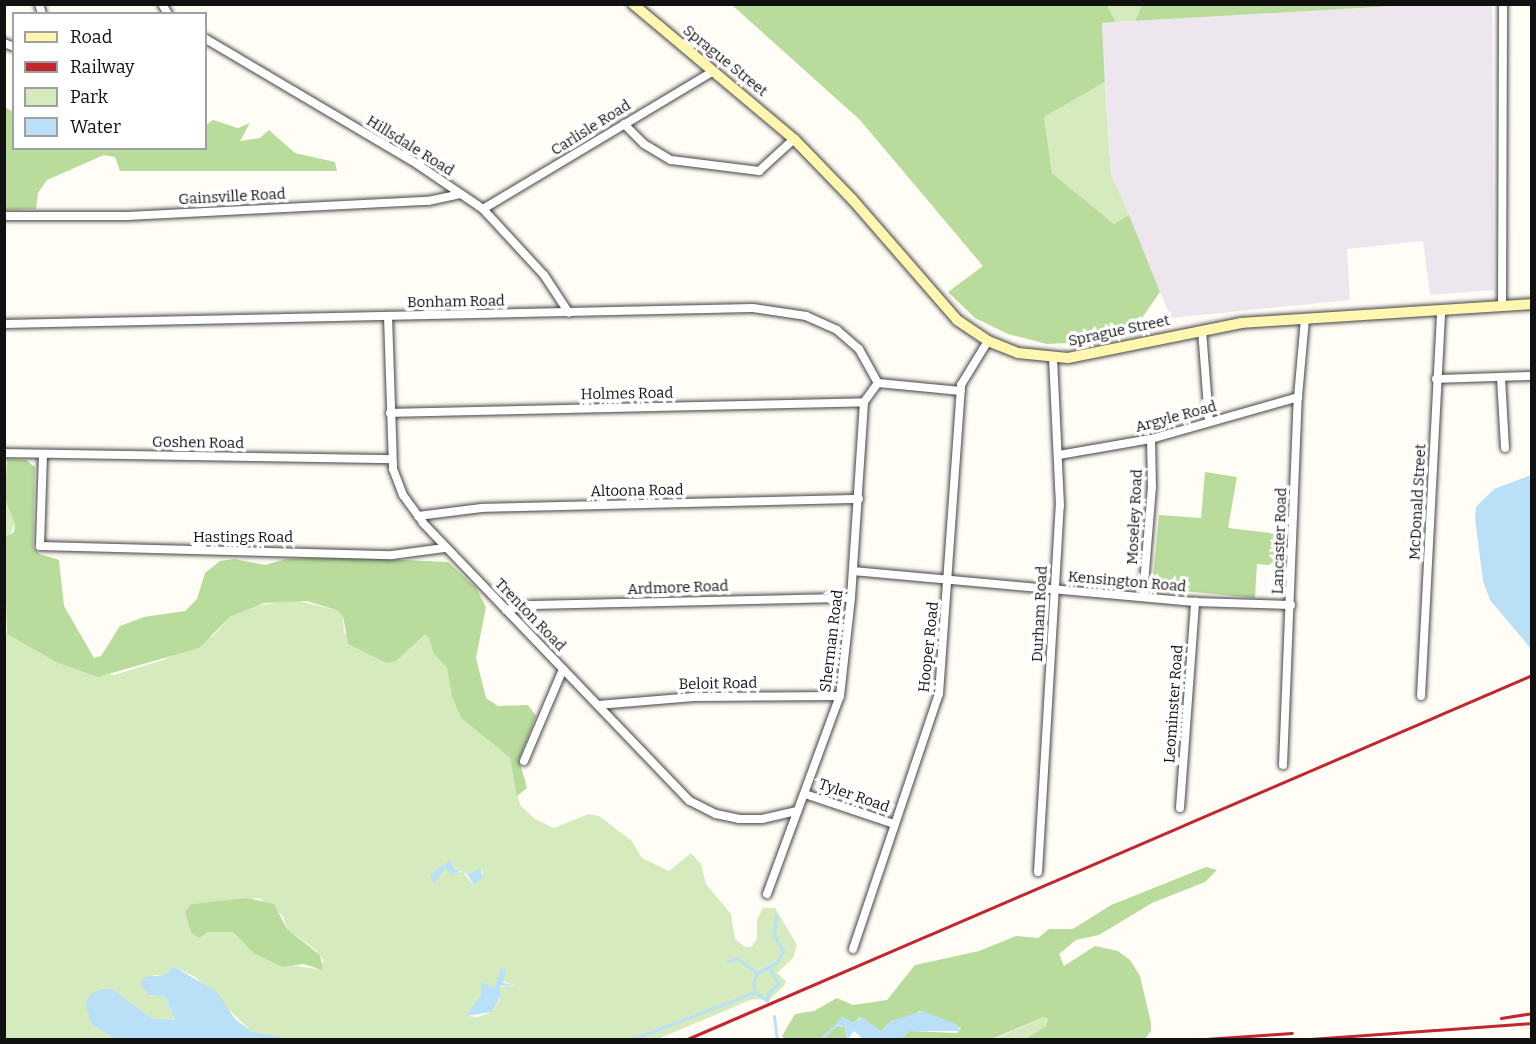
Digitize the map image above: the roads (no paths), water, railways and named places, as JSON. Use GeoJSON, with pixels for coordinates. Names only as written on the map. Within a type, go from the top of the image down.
{"type":"FeatureCollection","features":[{"type":"Feature","properties":{"kind":"main road","name":"Sprague Street"},"geometry":{"type":"LineString","coordinates":[[633,4],[794,139],[860,207],[944,308],[988,341],[1018,353],[1053,358],[1202,330],[1305,318],[1532,304]]}},
{"type":"Feature","properties":{"kind":"street"},"geometry":{"type":"LineString","coordinates":[[1502,306],[1503,4]]}},
{"type":"Feature","properties":{"kind":"street","name":"Hillsdale Road"},"geometry":{"type":"LineString","coordinates":[[207,40],[411,160],[483,209],[544,275],[569,313]]}},
{"type":"Feature","properties":{"kind":"street","name":"Carlisle Road"},"geometry":{"type":"LineString","coordinates":[[483,209],[714,71]]}},
{"type":"Feature","properties":{"kind":"street"},"geometry":{"type":"LineString","coordinates":[[624,124],[644,144],[671,160],[759,171],[794,139]]}},
{"type":"Feature","properties":{"kind":"street","name":"Gainsville Road"},"geometry":{"type":"LineString","coordinates":[[4,216],[127,216],[428,201],[460,194]]}},
{"type":"Feature","properties":{"kind":"street","name":"Bonham Road"},"geometry":{"type":"LineString","coordinates":[[4,324],[753,308],[797,314],[847,337],[862,353],[878,383]]}},
{"type":"Feature","properties":{"kind":"street","name":"McDonald Street"},"geometry":{"type":"LineString","coordinates":[[1421,696],[1441,310]]}},
{"type":"Feature","properties":{"kind":"street","name":"Trenton Road"},"geometry":{"type":"LineString","coordinates":[[388,316],[392,459],[398,486],[418,516],[674,787],[701,807],[744,819],[797,811]]}},
{"type":"Feature","properties":{"kind":"street","name":"Lancaster Road"},"geometry":{"type":"LineString","coordinates":[[1283,765],[1298,397],[1305,318]]}},
{"type":"Feature","properties":{"kind":"street"},"geometry":{"type":"LineString","coordinates":[[1202,330],[1209,422]]}},
{"type":"Feature","properties":{"kind":"street","name":"Hooper Road"},"geometry":{"type":"LineString","coordinates":[[853,950],[939,694],[950,580],[961,391],[964,377],[988,341]]}},
{"type":"Feature","properties":{"kind":"street","name":"Durham Road"},"geometry":{"type":"LineString","coordinates":[[1038,872],[1055,589],[1059,455],[1053,358]]}},
{"type":"Feature","properties":{"kind":"street"},"geometry":{"type":"LineString","coordinates":[[1436,379],[1532,376]]}},
{"type":"Feature","properties":{"kind":"street"},"geometry":{"type":"LineString","coordinates":[[1501,378],[1505,448]]}},
{"type":"Feature","properties":{"kind":"street"},"geometry":{"type":"LineString","coordinates":[[864,402],[878,383],[961,391]]}},
{"type":"Feature","properties":{"kind":"street","name":"Argyle Road"},"geometry":{"type":"LineString","coordinates":[[1059,455],[1151,439],[1298,397]]}},
{"type":"Feature","properties":{"kind":"street","name":"Holmes Road"},"geometry":{"type":"LineString","coordinates":[[390,413],[864,402]]}},
{"type":"Feature","properties":{"kind":"street","name":"Sherman Road"},"geometry":{"type":"LineString","coordinates":[[767,894],[840,696],[851,598],[864,402]]}},
{"type":"Feature","properties":{"kind":"street","name":"Moseley Road"},"geometry":{"type":"LineString","coordinates":[[1143,596],[1152,487],[1151,439]]}},
{"type":"Feature","properties":{"kind":"street","name":"Goshen Road"},"geometry":{"type":"LineString","coordinates":[[4,453],[392,459]]}},
{"type":"Feature","properties":{"kind":"street","name":"Hastings Road"},"geometry":{"type":"LineString","coordinates":[[43,454],[40,546],[382,555],[446,548]]}},
{"type":"Feature","properties":{"kind":"street","name":"Altoona Road"},"geometry":{"type":"LineString","coordinates":[[418,516],[482,508],[858,500]]}},
{"type":"Feature","properties":{"kind":"street","name":"Kensington Road"},"geometry":{"type":"LineString","coordinates":[[853,571],[1195,602],[1291,605]]}},
{"type":"Feature","properties":{"kind":"street","name":"Ardmore Road"},"geometry":{"type":"LineString","coordinates":[[506,610],[532,605],[851,598]]}},
{"type":"Feature","properties":{"kind":"street","name":"Leominster Road"},"geometry":{"type":"LineString","coordinates":[[1180,808],[1195,602]]}},
{"type":"Feature","properties":{"kind":"street"},"geometry":{"type":"LineString","coordinates":[[524,761],[563,669]]}},
{"type":"Feature","properties":{"kind":"street","name":"Beloit Road"},"geometry":{"type":"LineString","coordinates":[[598,705],[620,700],[694,697],[840,696]]}},
{"type":"Feature","properties":{"kind":"street","name":"Tyler Road"},"geometry":{"type":"LineString","coordinates":[[805,794],[894,824]]}},
{"type":"Feature","properties":{"kind":"water"},"geometry":{"type":"Polygon","coordinates":[[[1531,475],[1531,649],[1490,600],[1483,581],[1475,519],[1476,507],[1494,489],[1531,475]]]}},
{"type":"Feature","properties":{"kind":"water"},"geometry":{"type":"Polygon","coordinates":[[[450,860],[454,869],[471,874],[480,867],[483,877],[474,886],[467,874],[460,871],[452,875],[445,868],[434,884],[430,875],[450,860]]]}},
{"type":"Feature","properties":{"kind":"water"},"geometry":{"type":"Polygon","coordinates":[[[173,966],[217,992],[235,1019],[251,1031],[288,1039],[115,1039],[92,1025],[85,1003],[90,995],[101,989],[112,989],[151,1018],[175,1020],[165,997],[148,995],[140,984],[145,977],[165,975],[173,966]]]}},
{"type":"Feature","properties":{"kind":"water"},"geometry":{"type":"Polygon","coordinates":[[[501,967],[506,970],[503,983],[516,985],[500,986],[501,995],[492,1012],[466,1016],[481,995],[481,982],[495,988],[501,967]]]}},
{"type":"Feature","properties":{"kind":"water"},"geometry":{"type":"Polygon","coordinates":[[[923,1011],[956,1024],[961,1031],[909,1031],[901,1040],[863,1039],[854,1031],[847,1040],[845,1027],[835,1025],[842,1017],[854,1023],[862,1017],[881,1031],[891,1021],[923,1011]]]}},
{"type":"Feature","properties":{"kind":"waterway"},"geometry":{"type":"LineString","coordinates":[[765,999],[755,992],[753,983],[757,973],[776,963],[783,951],[774,935],[776,915]]}},
{"type":"Feature","properties":{"kind":"waterway"},"geometry":{"type":"LineString","coordinates":[[728,961],[737,958],[757,973]]}},
{"type":"Feature","properties":{"kind":"waterway"},"geometry":{"type":"LineString","coordinates":[[767,1001],[768,993],[778,984],[769,968]]}},
{"type":"Feature","properties":{"kind":"waterway"},"geometry":{"type":"LineString","coordinates":[[630,1040],[755,992]]}},
{"type":"Feature","properties":{"kind":"waterway"},"geometry":{"type":"LineString","coordinates":[[774,1016],[777,1040]]}},
{"type":"Feature","properties":{"kind":"waterway"},"geometry":{"type":"LineString","coordinates":[[819,1040],[835,1026]]}},
{"type":"Feature","properties":{"kind":"railway"},"geometry":{"type":"LineString","coordinates":[[685,1040],[1532,675]]}},
{"type":"Feature","properties":{"kind":"railway"},"geometry":{"type":"LineString","coordinates":[[1501,1018],[1532,1013]]}},
{"type":"Feature","properties":{"kind":"railway"},"geometry":{"type":"LineString","coordinates":[[1296,1040],[1532,1023]]}},
{"type":"Feature","properties":{"kind":"railway"},"geometry":{"type":"LineString","coordinates":[[1191,1040],[1292,1033]]}}]}
